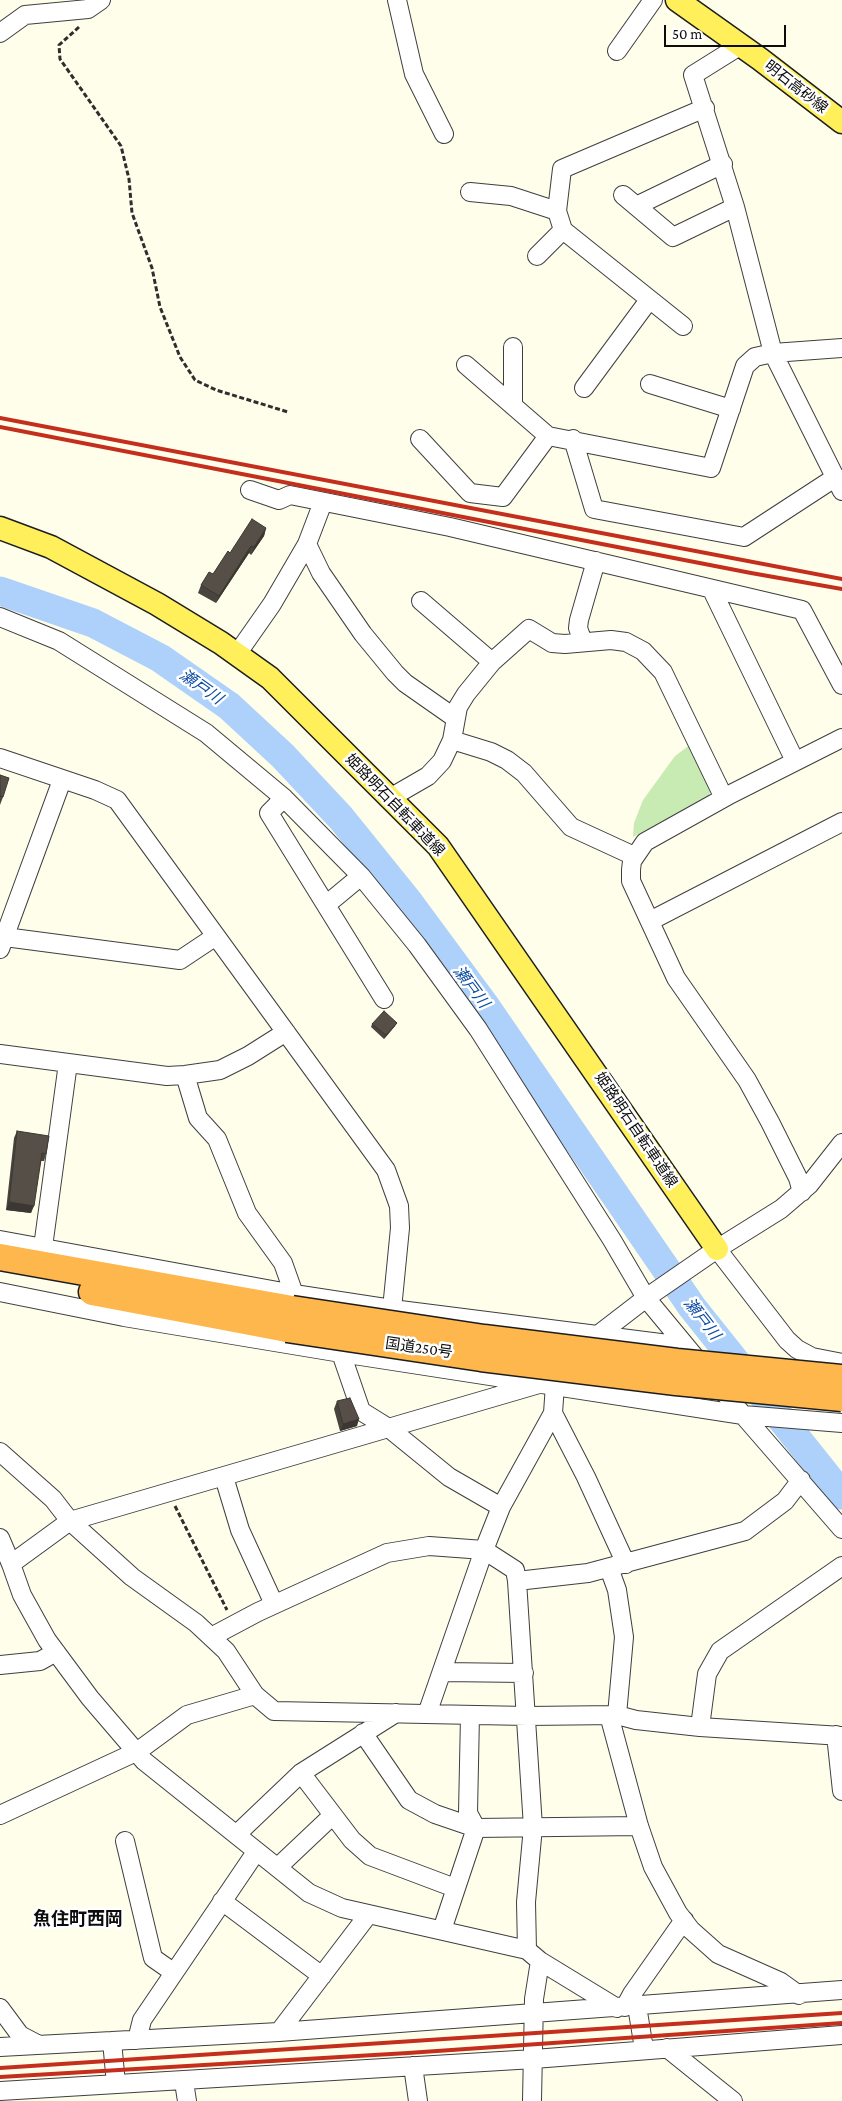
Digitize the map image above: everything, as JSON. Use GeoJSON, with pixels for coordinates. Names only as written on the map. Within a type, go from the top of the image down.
{"type":"FeatureCollection","features":[{"type":"Feature","properties":{"kind":"highway","name":"国道250号"},"geometry":{"type":"LineString","coordinates":[[0,1257],[291,1311],[481,1358],[656,1380],[842,1398]]}},
{"type":"Feature","properties":{"kind":"highway","name":"国道250号"},"geometry":{"type":"LineString","coordinates":[[0,1274],[484,1338],[648,1358],[842,1378]]}},
{"type":"Feature","properties":{"kind":"main road","name":"明石高砂線"},"geometry":{"type":"LineString","coordinates":[[677,0],[741,45],[842,122]]}},
{"type":"Feature","properties":{"kind":"main road","name":"姫路明石自転車道線"},"geometry":{"type":"LineString","coordinates":[[0,528],[51,547],[157,604],[237,654],[270,678],[438,846],[714,1251]]}},
{"type":"Feature","properties":{"kind":"street"},"geometry":{"type":"LineString","coordinates":[[397,0],[414,74],[444,134]]}},
{"type":"Feature","properties":{"kind":"street"},"geometry":{"type":"LineString","coordinates":[[618,51],[653,0]]}},
{"type":"Feature","properties":{"kind":"street"},"geometry":{"type":"LineString","coordinates":[[0,33],[25,15],[95,4]]}},
{"type":"Feature","properties":{"kind":"street"},"geometry":{"type":"LineString","coordinates":[[573,439],[594,509],[744,537],[839,484],[773,353],[723,164],[693,75],[741,45]]}},
{"type":"Feature","properties":{"kind":"street"},"geometry":{"type":"LineString","coordinates":[[682,326],[563,230],[557,211],[562,169],[705,108]]}},
{"type":"Feature","properties":{"kind":"street"},"geometry":{"type":"LineString","coordinates":[[723,164],[629,201],[673,237],[735,207]]}},
{"type":"Feature","properties":{"kind":"street"},"geometry":{"type":"LineString","coordinates":[[470,192],[511,196],[557,211]]}},
{"type":"Feature","properties":{"kind":"street"},"geometry":{"type":"LineString","coordinates":[[537,256],[563,230]]}},
{"type":"Feature","properties":{"kind":"street"},"geometry":{"type":"LineString","coordinates":[[584,388],[650,300]]}},
{"type":"Feature","properties":{"kind":"street"},"geometry":{"type":"LineString","coordinates":[[513,347],[513,406]]}},
{"type":"Feature","properties":{"kind":"street"},"geometry":{"type":"LineString","coordinates":[[466,365],[548,436],[573,439],[711,468],[745,366],[755,357],[773,353],[842,348]]}},
{"type":"Feature","properties":{"kind":"street"},"geometry":{"type":"LineString","coordinates":[[650,384],[730,409]]}},
{"type":"Feature","properties":{"kind":"street"},"geometry":{"type":"LineString","coordinates":[[420,439],[470,493],[503,496],[548,436]]}},
{"type":"Feature","properties":{"kind":"street"},"geometry":{"type":"LineString","coordinates":[[250,490],[279,500],[290,495],[450,527],[802,610],[842,684]]}},
{"type":"Feature","properties":{"kind":"street"},"geometry":{"type":"LineString","coordinates":[[237,654],[272,604],[306,544],[323,502]]}},
{"type":"Feature","properties":{"kind":"street"},"geometry":{"type":"LineString","coordinates":[[306,544],[326,581],[363,634],[395,673],[404,683],[455,718]]}},
{"type":"Feature","properties":{"kind":"street"},"geometry":{"type":"LineString","coordinates":[[583,642],[578,628],[579,620],[596,561]]}},
{"type":"Feature","properties":{"kind":"street"},"geometry":{"type":"LineString","coordinates":[[712,590],[795,762]]}},
{"type":"Feature","properties":{"kind":"street"},"geometry":{"type":"LineString","coordinates":[[421,601],[492,662]]}},
{"type":"Feature","properties":{"kind":"street"},"geometry":{"type":"LineString","coordinates":[[0,617],[59,641],[206,733],[284,798],[361,876],[417,945],[478,1029],[612,1240],[646,1298],[742,1415],[842,1529]]}},
{"type":"Feature","properties":{"kind":"street"},"geometry":{"type":"LineString","coordinates":[[390,798],[428,776],[442,761],[452,740],[458,707],[466,694],[492,662],[529,630],[552,643],[611,640],[626,642],[643,651],[663,672],[724,798]]}},
{"type":"Feature","properties":{"kind":"street"},"geometry":{"type":"LineString","coordinates":[[802,1192],[798,1178],[770,1122],[746,1080],[676,978],[631,881],[632,861],[645,842],[724,798],[842,738]]}},
{"type":"Feature","properties":{"kind":"street"},"geometry":{"type":"LineString","coordinates":[[452,740],[492,752],[507,760],[524,773],[571,827],[634,856]]}},
{"type":"Feature","properties":{"kind":"street"},"geometry":{"type":"LineString","coordinates":[[0,758],[95,790],[117,800],[386,1170],[399,1206],[400,1221],[392,1309]]}},
{"type":"Feature","properties":{"kind":"street"},"geometry":{"type":"LineString","coordinates":[[62,780],[2,943],[180,960],[216,936]]}},
{"type":"Feature","properties":{"kind":"street"},"geometry":{"type":"LineString","coordinates":[[284,798],[269,813],[384,999]]}},
{"type":"Feature","properties":{"kind":"street"},"geometry":{"type":"LineString","coordinates":[[650,921],[842,822]]}},
{"type":"Feature","properties":{"kind":"street"},"geometry":{"type":"LineString","coordinates":[[326,905],[361,876]]}},
{"type":"Feature","properties":{"kind":"street"},"geometry":{"type":"LineString","coordinates":[[0,1054],[167,1076],[184,1075],[220,1070],[248,1056],[286,1032]]}},
{"type":"Feature","properties":{"kind":"street"},"geometry":{"type":"LineString","coordinates":[[43,1247],[68,1063]]}},
{"type":"Feature","properties":{"kind":"street"},"geometry":{"type":"LineString","coordinates":[[184,1075],[198,1118],[217,1139],[247,1213],[284,1263],[291,1311],[341,1354],[360,1411],[390,1429],[449,1477],[501,1507]]}},
{"type":"Feature","properties":{"kind":"street"},"geometry":{"type":"LineString","coordinates":[[798,1995],[781,1982],[718,1954],[684,1920],[654,1867],[639,1826],[613,1715],[624,1637],[617,1590],[618,1566],[586,1477],[553,1413],[546,1375],[646,1298],[714,1251],[780,1209],[802,1192],[842,1143]]}},
{"type":"Feature","properties":{"kind":"street"},"geometry":{"type":"LineString","coordinates":[[0,1240],[43,1247],[291,1311],[392,1309],[684,1346]]}},
{"type":"Feature","properties":{"kind":"street"},"geometry":{"type":"LineString","coordinates":[[714,1251],[787,1340],[797,1349],[812,1357],[842,1363]]}},
{"type":"Feature","properties":{"kind":"street"},"geometry":{"type":"LineString","coordinates":[[0,1292],[124,1317],[341,1354],[742,1415],[842,1422]]}},
{"type":"Feature","properties":{"kind":"street"},"geometry":{"type":"LineString","coordinates":[[11,1564],[70,1521],[547,1385]]}},
{"type":"Feature","properties":{"kind":"street"},"geometry":{"type":"LineString","coordinates":[[427,1714],[484,1550],[501,1507],[553,1413]]}},
{"type":"Feature","properties":{"kind":"street"},"geometry":{"type":"LineString","coordinates":[[0,1452],[53,1499],[70,1521],[132,1577],[196,1623],[226,1651],[255,1695],[274,1711],[527,1716],[613,1715],[636,1720],[700,1726],[839,1736],[842,1791]]}},
{"type":"Feature","properties":{"kind":"street"},"geometry":{"type":"LineString","coordinates":[[224,1477],[240,1530],[274,1604]]}},
{"type":"Feature","properties":{"kind":"street"},"geometry":{"type":"LineString","coordinates":[[517,1581],[567,1576],[618,1566],[745,1531],[785,1501],[801,1480]]}},
{"type":"Feature","properties":{"kind":"street"},"geometry":{"type":"LineString","coordinates":[[0,1538],[22,1595],[56,1652],[90,1698],[138,1751],[144,1761],[237,1834],[256,1852],[309,1893],[342,1908],[442,1930],[533,1956],[626,2007],[644,2049]]}},
{"type":"Feature","properties":{"kind":"street"},"geometry":{"type":"LineString","coordinates":[[211,1638],[274,1604],[387,1553],[429,1546],[484,1550],[516,1570],[527,1716],[532,1827],[526,1902],[533,1956],[534,2059],[532,2101]]}},
{"type":"Feature","properties":{"kind":"street"},"geometry":{"type":"LineString","coordinates":[[700,1726],[707,1674],[720,1651],[842,1566]]}},
{"type":"Feature","properties":{"kind":"street"},"geometry":{"type":"LineString","coordinates":[[0,1665],[40,1660],[56,1652]]}},
{"type":"Feature","properties":{"kind":"street"},"geometry":{"type":"LineString","coordinates":[[442,1672],[524,1673]]}},
{"type":"Feature","properties":{"kind":"street"},"geometry":{"type":"LineString","coordinates":[[1,1811],[138,1751],[188,1715],[255,1695]]}},
{"type":"Feature","properties":{"kind":"street"},"geometry":{"type":"LineString","coordinates":[[237,1834],[301,1773],[396,1713]]}},
{"type":"Feature","properties":{"kind":"street"},"geometry":{"type":"LineString","coordinates":[[442,1930],[476,1828],[468,1813],[470,1714]]}},
{"type":"Feature","properties":{"kind":"street"},"geometry":{"type":"LineString","coordinates":[[363,1733],[409,1800],[434,1814],[476,1828],[639,1826]]}},
{"type":"Feature","properties":{"kind":"street"},"geometry":{"type":"LineString","coordinates":[[301,1773],[358,1848],[370,1856],[455,1888]]}},
{"type":"Feature","properties":{"kind":"street"},"geometry":{"type":"LineString","coordinates":[[278,1868],[333,1815]]}},
{"type":"Feature","properties":{"kind":"street"},"geometry":{"type":"LineString","coordinates":[[125,1841],[152,1958],[173,1972]]}},
{"type":"Feature","properties":{"kind":"street"},"geometry":{"type":"LineString","coordinates":[[137,2040],[142,2020],[256,1852]]}},
{"type":"Feature","properties":{"kind":"street"},"geometry":{"type":"LineString","coordinates":[[222,1901],[322,1976]]}},
{"type":"Feature","properties":{"kind":"street"},"geometry":{"type":"LineString","coordinates":[[279,2032],[368,1915]]}},
{"type":"Feature","properties":{"kind":"street"},"geometry":{"type":"LineString","coordinates":[[626,2007],[632,1994],[684,1920]]}},
{"type":"Feature","properties":{"kind":"street"},"geometry":{"type":"LineString","coordinates":[[0,2047],[279,2032],[798,1995],[842,1990]]}},
{"type":"Feature","properties":{"kind":"street"},"geometry":{"type":"LineString","coordinates":[[0,2008],[20,2035],[39,2045]]}},
{"type":"Feature","properties":{"kind":"street"},"geometry":{"type":"LineString","coordinates":[[0,2091],[90,2094],[116,2084],[184,2082],[534,2059],[842,2035]]}},
{"type":"Feature","properties":{"kind":"street"},"geometry":{"type":"LineString","coordinates":[[112,2041],[116,2084]]}},
{"type":"Feature","properties":{"kind":"street"},"geometry":{"type":"LineString","coordinates":[[667,2048],[733,2101]]}},
{"type":"Feature","properties":{"kind":"street"},"geometry":{"type":"LineString","coordinates":[[413,2066],[418,2101]]}},
{"type":"Feature","properties":{"kind":"street"},"geometry":{"type":"LineString","coordinates":[[184,2082],[187,2101]]}},
{"type":"Feature","properties":{"kind":"path"},"geometry":{"type":"LineString","coordinates":[[95,4],[79,27],[59,46],[60,59],[121,146],[129,179],[132,213],[152,268],[160,307],[180,357],[195,380],[209,387],[288,412]]}},
{"type":"Feature","properties":{"kind":"path"},"geometry":{"type":"LineString","coordinates":[[168,1493],[234,1624]]}},
{"type":"Feature","properties":{"kind":"green space"},"geometry":{"type":"Polygon","coordinates":[[[691,744],[712,787],[708,798],[633,837],[634,823],[643,800],[675,756],[691,744]]]}},
{"type":"Feature","properties":{"kind":"building"},"geometry":{"type":"Polygon","coordinates":[[[252,519],[266,528],[254,547],[251,546],[219,596],[201,585],[209,572],[213,574],[228,551],[230,553],[252,519]]]}},
{"type":"Feature","properties":{"kind":"building"},"geometry":{"type":"Polygon","coordinates":[[[0,775],[9,778],[3,797],[0,796],[0,775]]]}},
{"type":"Feature","properties":{"kind":"building"},"geometry":{"type":"Polygon","coordinates":[[[384,1011],[397,1023],[386,1035],[372,1024],[384,1011]]]}},
{"type":"Feature","properties":{"kind":"building"},"geometry":{"type":"Polygon","coordinates":[[[17,1131],[49,1136],[46,1154],[42,1153],[34,1206],[9,1202],[17,1131]]]}},
{"type":"Feature","properties":{"kind":"building"},"geometry":{"type":"Polygon","coordinates":[[[350,1398],[359,1419],[343,1424],[337,1401],[350,1398]]]}},
{"type":"Feature","properties":{"kind":"waterway","name":"瀬戸川"},"geometry":{"type":"LineString","coordinates":[[0,591],[93,623],[160,658],[229,706],[283,756],[341,818],[408,901],[484,1004],[692,1307],[842,1495]]}},
{"type":"Feature","properties":{"kind":"railway"},"geometry":{"type":"LineString","coordinates":[[0,418],[842,579]]}},
{"type":"Feature","properties":{"kind":"railway"},"geometry":{"type":"LineString","coordinates":[[0,427],[842,589]]}},
{"type":"Feature","properties":{"kind":"railway"},"geometry":{"type":"LineString","coordinates":[[0,2068],[842,2013]]}},
{"type":"Feature","properties":{"kind":"railway"},"geometry":{"type":"LineString","coordinates":[[0,2077],[408,2053],[842,2023]]}},
{"type":"Feature","properties":{"kind":"district","name":"魚住町西岡"},"geometry":{"type":"Point","coordinates":[78,1919]}}]}
